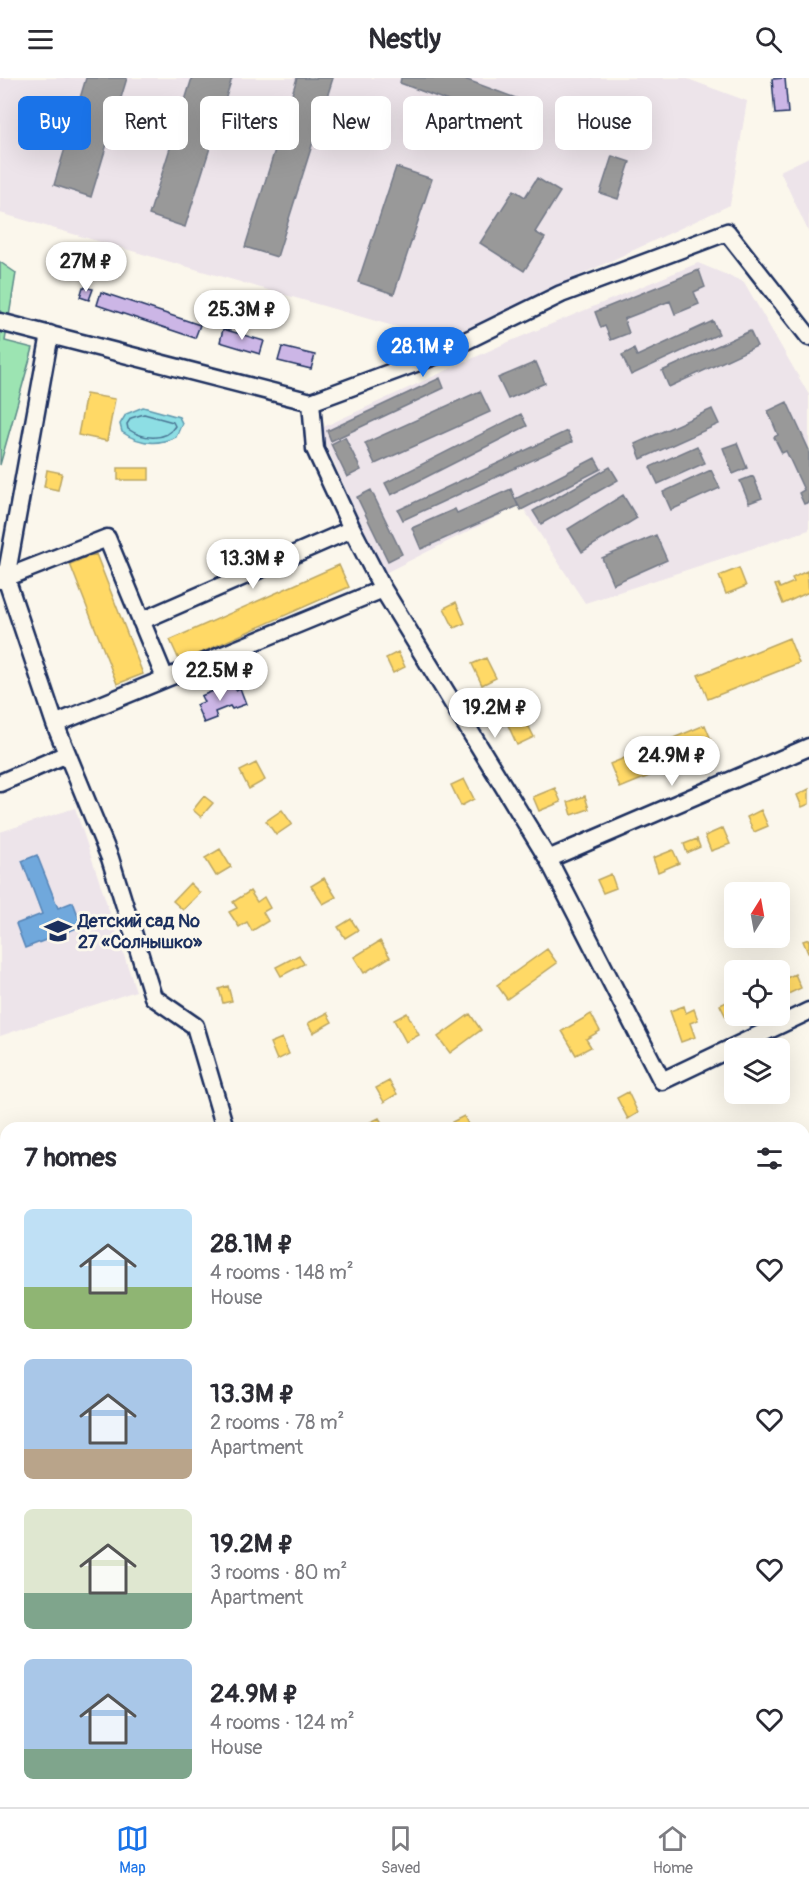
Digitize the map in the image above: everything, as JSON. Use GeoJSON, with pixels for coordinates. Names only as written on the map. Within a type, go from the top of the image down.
{"type":"FeatureCollection","features":[{"type":"Feature","properties":{"kind":"street"},"geometry":{"type":"LineString","coordinates":[[0,322],[311,402],[435,356],[561,294],[727,232],[809,337]]}},
{"type":"Feature","properties":{"kind":"street"},"geometry":{"type":"LineString","coordinates":[[50,334],[3,579],[55,724],[110,858],[153,997],[195,1026],[223,1122]]}},
{"type":"Feature","properties":{"kind":"street"},"geometry":{"type":"LineString","coordinates":[[311,402],[315,449],[383,589],[548,859],[662,1081],[809,1011]]}},
{"type":"Feature","properties":{"kind":"street"},"geometry":{"type":"LineString","coordinates":[[141,621],[352,529]]}},
{"type":"Feature","properties":{"kind":"street"},"geometry":{"type":"LineString","coordinates":[[3,579],[107,538],[165,678]]}},
{"type":"Feature","properties":{"kind":"street"},"geometry":{"type":"LineString","coordinates":[[55,724],[383,589]]}},
{"type":"Feature","properties":{"kind":"street"},"geometry":{"type":"LineString","coordinates":[[548,859],[809,747]]}},
{"type":"Feature","properties":{"kind":"street"},"geometry":{"type":"LineString","coordinates":[[0,783],[67,754]]}},
{"type":"Feature","properties":{"kind":"shaded area"},"geometry":{"type":"Polygon","coordinates":[[[0,78],[685,78],[747,101],[730,205],[442,340],[0,213],[0,78]]]}},
{"type":"Feature","properties":{"kind":"shaded area"},"geometry":{"type":"Polygon","coordinates":[[[809,157],[809,233],[780,171],[809,157]]]}},
{"type":"Feature","properties":{"kind":"shaded area"},"geometry":{"type":"Polygon","coordinates":[[[698,263],[744,282],[809,395],[809,530],[585,603],[521,505],[383,574],[319,429],[506,343],[698,263]]]}},
{"type":"Feature","properties":{"kind":"shaded area","name":"Детский сад № 27 «Солнышко»"},"geometry":{"type":"Polygon","coordinates":[[[75,808],[136,991],[0,1036],[0,832],[75,808]]]}},
{"type":"Feature","properties":{"kind":"green space"},"geometry":{"type":"Polygon","coordinates":[[[0,262],[16,273],[5,341],[33,348],[0,465],[0,262]]]}},
{"type":"Feature","properties":{"kind":"water"},"geometry":{"type":"Polygon","coordinates":[[[143,407],[179,417],[182,423],[176,437],[155,443],[135,439],[122,432],[120,424],[126,414],[143,407]]]}},
{"type":"Feature","properties":{"kind":"building: Homes"},"geometry":{"type":"Polygon","coordinates":[[[86,394],[115,399],[107,441],[78,435],[86,394]]]}},
{"type":"Feature","properties":{"kind":"building: Homes"},"geometry":{"type":"Polygon","coordinates":[[[118,468],[149,468],[149,480],[118,480],[118,468]]]}},
{"type":"Feature","properties":{"kind":"building: Homes"},"geometry":{"type":"Polygon","coordinates":[[[47,470],[62,473],[58,490],[44,487],[47,470]]]}},
{"type":"Feature","properties":{"kind":"building: Homes"},"geometry":{"type":"Polygon","coordinates":[[[96,554],[143,674],[117,684],[70,564],[96,554]]]}},
{"type":"Feature","properties":{"kind":"building: Homes"},"geometry":{"type":"Polygon","coordinates":[[[339,565],[349,587],[180,662],[170,640],[339,565]]]}},
{"type":"Feature","properties":{"kind":"building: Homes"},"geometry":{"type":"Polygon","coordinates":[[[739,568],[746,586],[726,594],[719,576],[739,568]]]}},
{"type":"Feature","properties":{"kind":"building: Homes"},"geometry":{"type":"Polygon","coordinates":[[[807,571],[809,592],[783,604],[775,585],[778,584],[780,588],[794,582],[792,578],[807,571]]]}},
{"type":"Feature","properties":{"kind":"building: Homes"},"geometry":{"type":"Polygon","coordinates":[[[456,602],[465,623],[454,628],[444,608],[456,602]]]}},
{"type":"Feature","properties":{"kind":"building: Homes"},"geometry":{"type":"Polygon","coordinates":[[[789,638],[799,663],[708,699],[698,675],[789,638]]]}},
{"type":"Feature","properties":{"kind":"building: Homes"},"geometry":{"type":"Polygon","coordinates":[[[398,652],[405,667],[393,673],[386,658],[398,652]]]}},
{"type":"Feature","properties":{"kind":"building: Homes"},"geometry":{"type":"Polygon","coordinates":[[[486,658],[496,678],[482,685],[472,664],[486,658]]]}},
{"type":"Feature","properties":{"kind":"building: Homes"},"geometry":{"type":"Polygon","coordinates":[[[524,717],[534,737],[517,745],[508,725],[524,717]]]}},
{"type":"Feature","properties":{"kind":"building: Homes"},"geometry":{"type":"Polygon","coordinates":[[[705,725],[715,749],[620,788],[610,764],[705,725]]]}},
{"type":"Feature","properties":{"kind":"building: Homes"},"geometry":{"type":"Polygon","coordinates":[[[256,763],[265,780],[249,789],[240,771],[256,763]]]}},
{"type":"Feature","properties":{"kind":"building: Homes"},"geometry":{"type":"Polygon","coordinates":[[[464,779],[474,799],[461,806],[451,785],[464,779]]]}},
{"type":"Feature","properties":{"kind":"building: Homes"},"geometry":{"type":"Polygon","coordinates":[[[555,788],[561,802],[539,811],[533,797],[555,788]]]}},
{"type":"Feature","properties":{"kind":"building: Homes"},"geometry":{"type":"Polygon","coordinates":[[[809,789],[809,804],[802,807],[797,795],[809,789]]]}},
{"type":"Feature","properties":{"kind":"building: Homes"},"geometry":{"type":"Polygon","coordinates":[[[204,796],[213,803],[201,817],[193,810],[204,796]]]}},
{"type":"Feature","properties":{"kind":"building: Homes"},"geometry":{"type":"Polygon","coordinates":[[[585,796],[589,809],[572,815],[568,802],[585,796]]]}},
{"type":"Feature","properties":{"kind":"building: Homes"},"geometry":{"type":"Polygon","coordinates":[[[282,810],[292,824],[276,835],[266,821],[282,810]]]}},
{"type":"Feature","properties":{"kind":"building: Homes"},"geometry":{"type":"Polygon","coordinates":[[[761,810],[768,826],[754,832],[747,817],[761,810]]]}},
{"type":"Feature","properties":{"kind":"building: Homes"},"geometry":{"type":"Polygon","coordinates":[[[723,828],[730,844],[711,851],[705,836],[723,828]]]}},
{"type":"Feature","properties":{"kind":"building: Homes"},"geometry":{"type":"Polygon","coordinates":[[[697,839],[700,847],[687,853],[684,844],[697,839]]]}},
{"type":"Feature","properties":{"kind":"building: Homes"},"geometry":{"type":"Polygon","coordinates":[[[220,849],[231,867],[216,876],[205,858],[220,849]]]}},
{"type":"Feature","properties":{"kind":"building: Homes"},"geometry":{"type":"Polygon","coordinates":[[[673,850],[679,863],[658,872],[653,858],[673,850]]]}},
{"type":"Feature","properties":{"kind":"building: Homes"},"geometry":{"type":"Polygon","coordinates":[[[611,874],[616,888],[603,893],[597,880],[611,874]]]}},
{"type":"Feature","properties":{"kind":"building: Homes"},"geometry":{"type":"Polygon","coordinates":[[[324,878],[336,897],[323,904],[311,886],[324,878]]]}},
{"type":"Feature","properties":{"kind":"building: Homes"},"geometry":{"type":"Polygon","coordinates":[[[190,883],[200,893],[183,910],[173,901],[190,883]]]}},
{"type":"Feature","properties":{"kind":"building: Homes"},"geometry":{"type":"Polygon","coordinates":[[[250,891],[257,902],[264,897],[270,908],[263,912],[268,921],[252,931],[247,922],[239,927],[229,912],[237,908],[233,902],[250,891]]]}},
{"type":"Feature","properties":{"kind":"building: Homes"},"geometry":{"type":"Polygon","coordinates":[[[351,919],[358,930],[345,938],[338,927],[351,919]]]}},
{"type":"Feature","properties":{"kind":"building: Homes"},"geometry":{"type":"Polygon","coordinates":[[[809,939],[809,952],[808,953],[803,941],[809,939]]]}},
{"type":"Feature","properties":{"kind":"building: Homes"},"geometry":{"type":"Polygon","coordinates":[[[380,941],[390,957],[364,973],[354,957],[380,941]]]}},
{"type":"Feature","properties":{"kind":"building: Homes"},"geometry":{"type":"Polygon","coordinates":[[[547,949],[557,963],[507,999],[497,985],[547,949]]]}},
{"type":"Feature","properties":{"kind":"building: Homes"},"geometry":{"type":"Polygon","coordinates":[[[299,955],[304,964],[281,976],[276,967],[299,955]]]}},
{"type":"Feature","properties":{"kind":"building: Homes"},"geometry":{"type":"Polygon","coordinates":[[[795,974],[801,988],[790,993],[790,976],[795,974]]]}},
{"type":"Feature","properties":{"kind":"building: Homes"},"geometry":{"type":"Polygon","coordinates":[[[228,986],[232,1001],[223,1003],[219,989],[228,986]]]}},
{"type":"Feature","properties":{"kind":"building: Homes"},"geometry":{"type":"Polygon","coordinates":[[[684,1006],[686,1013],[694,1009],[698,1020],[690,1023],[695,1037],[681,1042],[670,1011],[684,1006]]]}},
{"type":"Feature","properties":{"kind":"building: Homes"},"geometry":{"type":"Polygon","coordinates":[[[327,1013],[332,1022],[313,1033],[308,1023],[327,1013]]]}},
{"type":"Feature","properties":{"kind":"building: Homes"},"geometry":{"type":"Polygon","coordinates":[[[407,1013],[419,1035],[406,1042],[394,1020],[407,1013]]]}},
{"type":"Feature","properties":{"kind":"building: Homes"},"geometry":{"type":"Polygon","coordinates":[[[470,1014],[481,1030],[450,1053],[438,1037],[470,1014]]]}},
{"type":"Feature","properties":{"kind":"building: Homes"},"geometry":{"type":"Polygon","coordinates":[[[591,1014],[600,1031],[586,1039],[591,1047],[576,1055],[562,1031],[591,1014]]]}},
{"type":"Feature","properties":{"kind":"building: Homes"},"geometry":{"type":"Polygon","coordinates":[[[282,1038],[289,1054],[277,1060],[270,1043],[282,1038]]]}},
{"type":"Feature","properties":{"kind":"building: Homes"},"geometry":{"type":"Polygon","coordinates":[[[389,1081],[397,1094],[384,1102],[376,1088],[389,1081]]]}},
{"type":"Feature","properties":{"kind":"building: Homes"},"geometry":{"type":"Polygon","coordinates":[[[628,1092],[638,1113],[628,1119],[617,1098],[628,1092]]]}},
{"type":"Feature","properties":{"kind":"building: Homes"},"geometry":{"type":"Polygon","coordinates":[[[464,1116],[467,1122],[452,1122],[464,1116]]]}},
{"type":"Feature","properties":{"kind":"building: Schools"},"geometry":{"type":"Polygon","coordinates":[[[37,855],[58,908],[73,902],[82,926],[25,948],[16,924],[42,914],[22,861],[37,855]]]}},
{"type":"Feature","properties":{"kind":"building: Industry"},"geometry":{"type":"Polygon","coordinates":[[[86,78],[127,78],[122,96],[103,96],[103,150],[105,150],[91,197],[54,185],[64,150],[91,150],[91,96],[81,96],[86,78]]]}},
{"type":"Feature","properties":{"kind":"building: Industry"},"geometry":{"type":"Polygon","coordinates":[[[192,78],[232,78],[226,96],[200,96],[200,150],[209,150],[185,227],[149,215],[169,150],[188,150],[186,96],[192,78]]]}},
{"type":"Feature","properties":{"kind":"building: Industry"},"geometry":{"type":"Polygon","coordinates":[[[297,78],[333,78],[327,96],[311,96],[311,148],[277,257],[245,247],[275,150],[299,150],[299,96],[291,96],[297,78]]]}},
{"type":"Feature","properties":{"kind":"building: Industry"},"geometry":{"type":"Polygon","coordinates":[[[401,78],[462,78],[510,96],[435,96],[400,83],[401,78]]]}},
{"type":"Feature","properties":{"kind":"building: Industry"},"geometry":{"type":"Polygon","coordinates":[[[612,156],[630,162],[618,199],[600,193],[612,156]]]}},
{"type":"Feature","properties":{"kind":"building: Industry"},"geometry":{"type":"Polygon","coordinates":[[[396,167],[432,179],[394,294],[358,282],[396,167]]]}},
{"type":"Feature","properties":{"kind":"building: Industry"},"geometry":{"type":"Polygon","coordinates":[[[537,178],[560,192],[535,232],[545,238],[524,271],[480,243],[514,190],[525,197],[537,178]]]}},
{"type":"Feature","properties":{"kind":"building: Industry"},"geometry":{"type":"Polygon","coordinates":[[[699,270],[705,287],[694,292],[699,304],[675,314],[670,301],[624,319],[629,333],[611,340],[605,326],[601,328],[595,312],[699,270]]]}},
{"type":"Feature","properties":{"kind":"building: Industry"},"geometry":{"type":"Polygon","coordinates":[[[713,321],[719,334],[631,375],[622,355],[634,349],[637,356],[713,321]]]}},
{"type":"Feature","properties":{"kind":"building: Industry"},"geometry":{"type":"Polygon","coordinates":[[[750,331],[757,346],[669,387],[662,371],[750,331]]]}},
{"type":"Feature","properties":{"kind":"building: Industry"},"geometry":{"type":"Polygon","coordinates":[[[536,362],[545,383],[508,399],[498,378],[536,362]]]}},
{"type":"Feature","properties":{"kind":"building: Industry"},"geometry":{"type":"Polygon","coordinates":[[[440,378],[444,388],[331,441],[327,431],[440,378]]]}},
{"type":"Feature","properties":{"kind":"building: Industry"},"geometry":{"type":"Polygon","coordinates":[[[480,391],[490,412],[375,464],[365,443],[480,391]]]}},
{"type":"Feature","properties":{"kind":"building: Industry"},"geometry":{"type":"Polygon","coordinates":[[[787,402],[809,450],[809,502],[804,504],[799,493],[804,490],[786,451],[782,453],[774,437],[778,435],[768,411],[787,402]]]}},
{"type":"Feature","properties":{"kind":"building: Industry"},"geometry":{"type":"Polygon","coordinates":[[[712,409],[719,424],[641,459],[635,444],[712,409]]]}},
{"type":"Feature","properties":{"kind":"building: Industry"},"geometry":{"type":"Polygon","coordinates":[[[521,414],[527,426],[391,495],[385,483],[521,414]]]}},
{"type":"Feature","properties":{"kind":"building: Industry"},"geometry":{"type":"Polygon","coordinates":[[[567,431],[572,442],[403,520],[398,510],[567,431]]]}},
{"type":"Feature","properties":{"kind":"building: Industry"},"geometry":{"type":"Polygon","coordinates":[[[345,437],[361,470],[347,477],[331,444],[345,437]]]}},
{"type":"Feature","properties":{"kind":"building: Industry"},"geometry":{"type":"Polygon","coordinates":[[[737,443],[747,468],[733,474],[723,448],[737,443]]]}},
{"type":"Feature","properties":{"kind":"building: Industry"},"geometry":{"type":"Polygon","coordinates":[[[697,446],[705,463],[658,484],[650,467],[697,446]]]}},
{"type":"Feature","properties":{"kind":"building: Industry"},"geometry":{"type":"Polygon","coordinates":[[[595,458],[601,469],[521,510],[515,499],[595,458]]]}},
{"type":"Feature","properties":{"kind":"building: Industry"},"geometry":{"type":"Polygon","coordinates":[[[610,467],[618,480],[541,524],[533,511],[610,467]]]}},
{"type":"Feature","properties":{"kind":"building: Industry"},"geometry":{"type":"Polygon","coordinates":[[[711,470],[720,488],[671,510],[663,492],[711,470]]]}},
{"type":"Feature","properties":{"kind":"building: Industry"},"geometry":{"type":"Polygon","coordinates":[[[753,476],[762,498],[749,503],[740,481],[753,476]]]}},
{"type":"Feature","properties":{"kind":"building: Industry"},"geometry":{"type":"Polygon","coordinates":[[[511,489],[518,506],[421,549],[412,528],[455,509],[457,513],[511,489]]]}},
{"type":"Feature","properties":{"kind":"building: Industry"},"geometry":{"type":"Polygon","coordinates":[[[371,490],[402,554],[388,561],[357,497],[371,490]]]}},
{"type":"Feature","properties":{"kind":"building: Industry"},"geometry":{"type":"Polygon","coordinates":[[[623,495],[637,518],[582,552],[568,529],[623,495]]]}},
{"type":"Feature","properties":{"kind":"building: Industry"},"geometry":{"type":"Polygon","coordinates":[[[656,535],[667,560],[613,584],[602,558],[656,535]]]}},
{"type":"Feature","properties":{"kind":"building: Other"},"geometry":{"type":"Polygon","coordinates":[[[785,78],[788,113],[775,114],[772,79],[785,78]]]}},
{"type":"Feature","properties":{"kind":"building: Other"},"geometry":{"type":"Polygon","coordinates":[[[83,287],[93,289],[89,300],[80,297],[83,287]]]}},
{"type":"Feature","properties":{"kind":"building: Other"},"geometry":{"type":"Polygon","coordinates":[[[101,292],[200,325],[195,338],[97,305],[101,292]]]}},
{"type":"Feature","properties":{"kind":"building: Other"},"geometry":{"type":"Polygon","coordinates":[[[223,329],[264,341],[260,354],[220,342],[223,329]]]}},
{"type":"Feature","properties":{"kind":"building: Other"},"geometry":{"type":"Polygon","coordinates":[[[282,347],[315,355],[311,369],[278,361],[282,347]]]}},
{"type":"Feature","properties":{"kind":"building: Other"},"geometry":{"type":"Polygon","coordinates":[[[233,683],[236,690],[240,688],[246,704],[232,709],[230,706],[215,712],[217,718],[204,723],[196,705],[204,702],[201,696],[233,683]]]}},
{"type":"Feature","properties":{"kind":"place","name":"Детский сад № 27 «Солнышко»"},"geometry":{"type":"Point","coordinates":[58,931]}}]}
